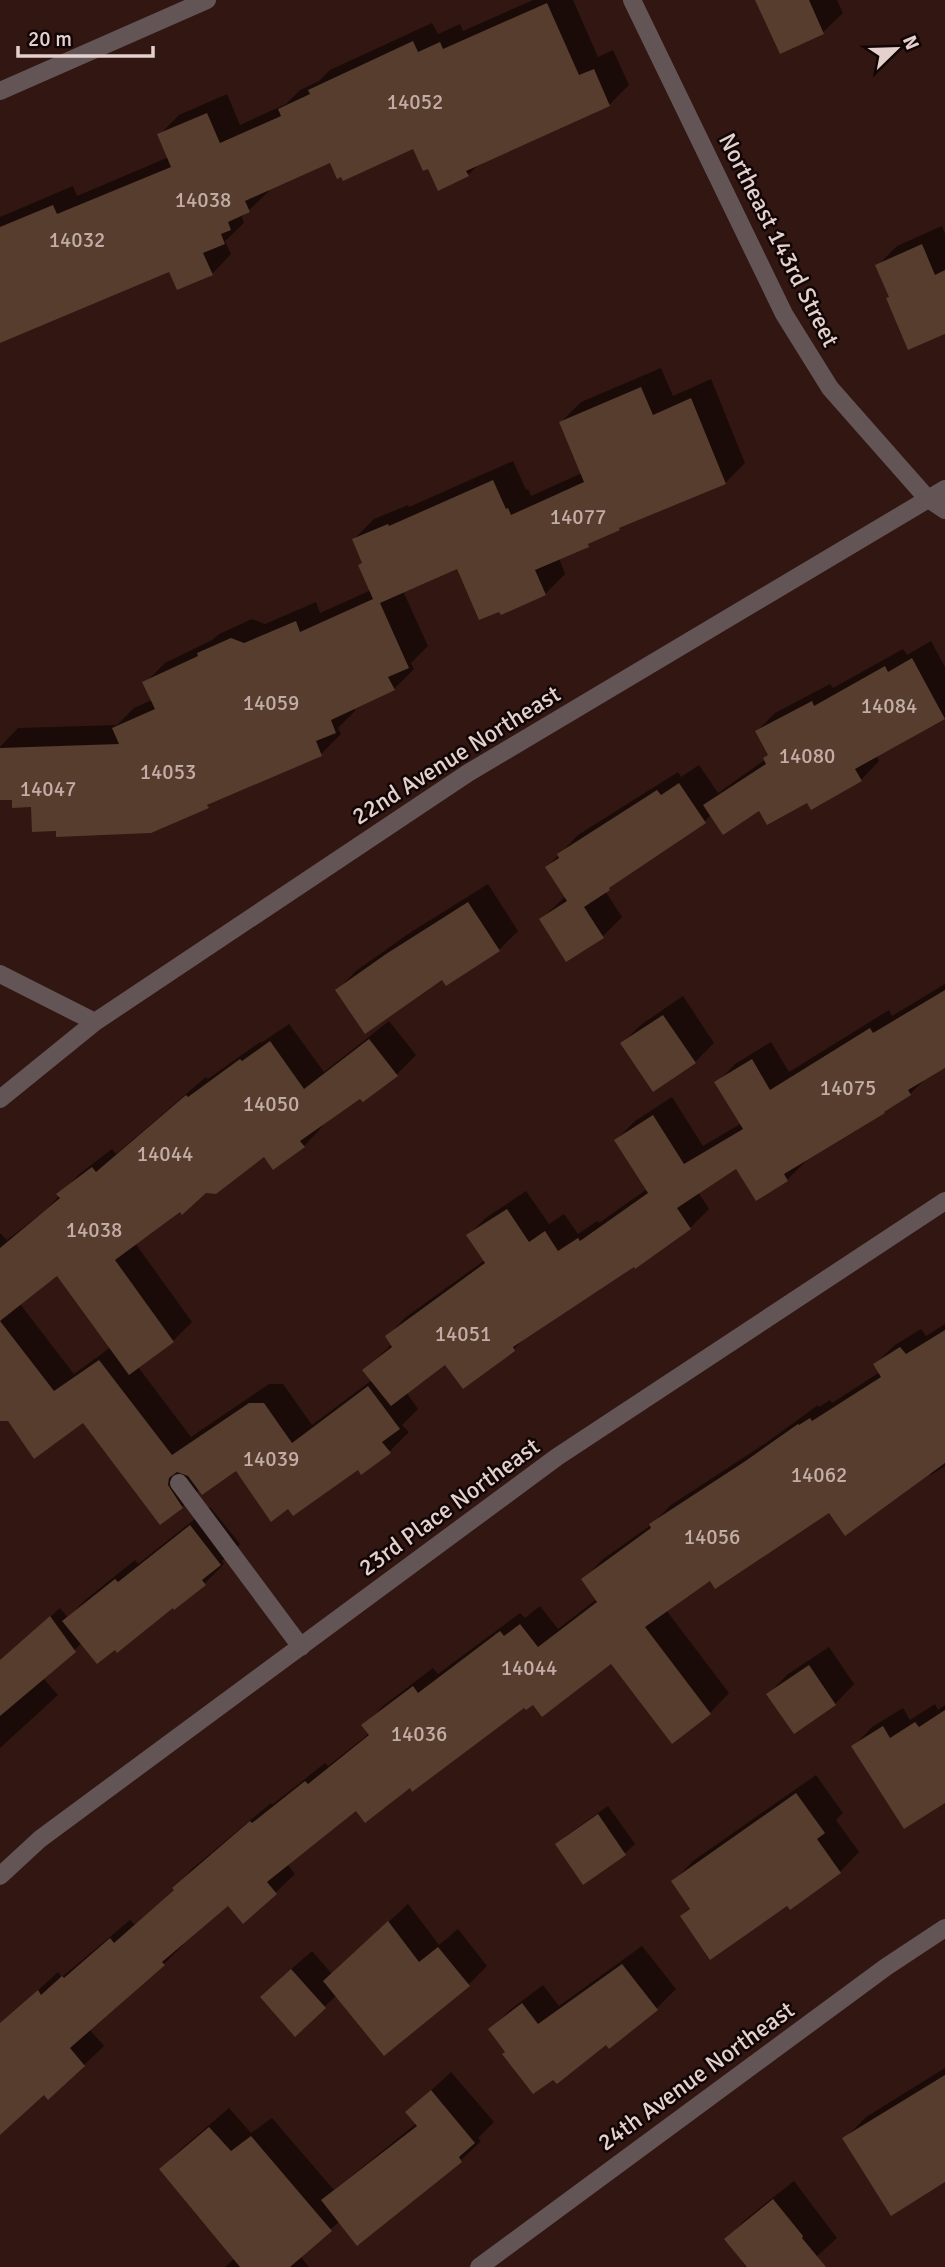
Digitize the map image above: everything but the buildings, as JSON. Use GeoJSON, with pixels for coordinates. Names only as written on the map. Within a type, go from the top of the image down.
{"type":"FeatureCollection","features":[{"type":"Feature","properties":{"kind":"street"},"geometry":{"type":"LineString","coordinates":[[0,91],[207,0]]}},
{"type":"Feature","properties":{"kind":"street","name":"Northeast 143rd Street"},"geometry":{"type":"LineString","coordinates":[[632,0],[784,314],[830,388],[927,498],[945,510]]}},
{"type":"Feature","properties":{"kind":"street","name":"22nd Avenue Northeast"},"geometry":{"type":"LineString","coordinates":[[0,1099],[95,1022],[468,772],[945,489]]}},
{"type":"Feature","properties":{"kind":"street"},"geometry":{"type":"LineString","coordinates":[[0,974],[95,1022]]}},
{"type":"Feature","properties":{"kind":"street","name":"23rd Place Northeast"},"geometry":{"type":"LineString","coordinates":[[0,1876],[40,1839],[557,1457],[945,1201]]}},
{"type":"Feature","properties":{"kind":"street"},"geometry":{"type":"LineString","coordinates":[[179,1483],[301,1647]]}},
{"type":"Feature","properties":{"kind":"street","name":"24th Avenue Northeast"},"geometry":{"type":"LineString","coordinates":[[479,2267],[886,1967],[945,1928]]}}]}
